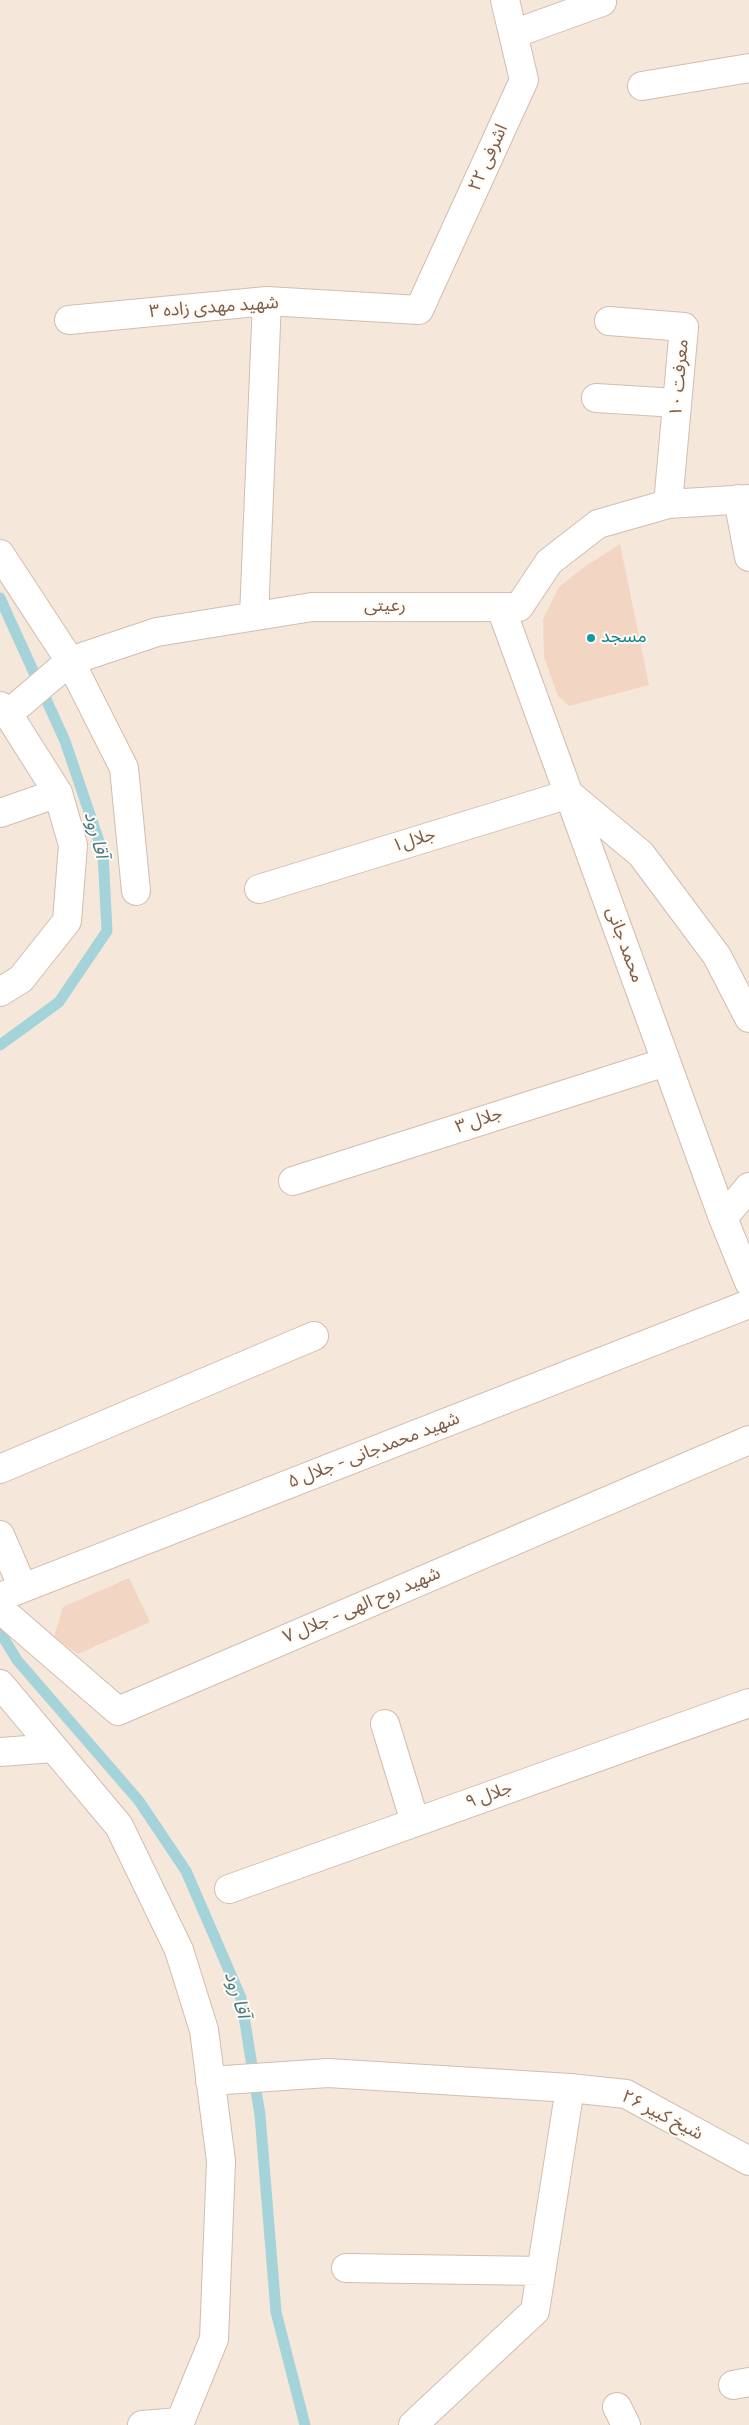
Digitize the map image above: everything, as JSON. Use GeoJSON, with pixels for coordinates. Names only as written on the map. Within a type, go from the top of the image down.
{"type":"FeatureCollection","features":[{"type":"Feature","properties":{"kind":"street","name":"اشرفی ۲۲"},"geometry":{"type":"LineString","coordinates":[[419,310],[524,80],[505,0]]}},
{"type":"Feature","properties":{"kind":"street"},"geometry":{"type":"LineString","coordinates":[[513,34],[602,2]]}},
{"type":"Feature","properties":{"kind":"street"},"geometry":{"type":"LineString","coordinates":[[642,86],[749,68]]}},
{"type":"Feature","properties":{"kind":"street"},"geometry":{"type":"LineString","coordinates":[[254,616],[267,301]]}},
{"type":"Feature","properties":{"kind":"street","name":"شهید مهدی زاده ۳"},"geometry":{"type":"LineString","coordinates":[[70,320],[267,301],[419,310]]}},
{"type":"Feature","properties":{"kind":"street","name":"معرفت ۱۰"},"geometry":{"type":"LineString","coordinates":[[609,321],[684,327],[668,504]]}},
{"type":"Feature","properties":{"kind":"street"},"geometry":{"type":"LineString","coordinates":[[596,398],[678,403]]}},
{"type":"Feature","properties":{"kind":"street"},"geometry":{"type":"LineString","coordinates":[[744,499],[749,557]]}},
{"type":"Feature","properties":{"kind":"street","name":"رعیتی"},"geometry":{"type":"LineString","coordinates":[[3,712],[70,661],[157,632],[312,606],[519,607],[549,562],[598,524],[668,504],[744,499]]}},
{"type":"Feature","properties":{"kind":"street"},"geometry":{"type":"LineString","coordinates":[[0,554],[70,661],[124,768],[136,891]]}},
{"type":"Feature","properties":{"kind":"street","name":"محمد جانی"},"geometry":{"type":"LineString","coordinates":[[501,608],[723,1218],[749,1282]]}},
{"type":"Feature","properties":{"kind":"street"},"geometry":{"type":"LineString","coordinates":[[0,992],[21,979],[67,921],[73,845],[58,793],[3,712]]}},
{"type":"Feature","properties":{"kind":"street"},"geometry":{"type":"LineString","coordinates":[[0,813],[58,793]]}},
{"type":"Feature","properties":{"kind":"street"},"geometry":{"type":"LineString","coordinates":[[569,794],[641,854],[717,956],[749,1018]]}},
{"type":"Feature","properties":{"kind":"street","name":"جلال۱"},"geometry":{"type":"LineString","coordinates":[[259,889],[569,794]]}},
{"type":"Feature","properties":{"kind":"street","name":"جلال ۳"},"geometry":{"type":"LineString","coordinates":[[293,1181],[666,1062]]}},
{"type":"Feature","properties":{"kind":"street"},"geometry":{"type":"LineString","coordinates":[[723,1218],[749,1187]]}},
{"type":"Feature","properties":{"kind":"street","name":"شهید محمدجانی - جلال ۵"},"geometry":{"type":"LineString","coordinates":[[11,1593],[749,1304]]}},
{"type":"Feature","properties":{"kind":"street"},"geometry":{"type":"LineString","coordinates":[[0,1469],[314,1336]]}},
{"type":"Feature","properties":{"kind":"street","name":"شهید روح الهی - جلال ۷"},"geometry":{"type":"LineString","coordinates":[[0,1609],[118,1711],[749,1440]]}},
{"type":"Feature","properties":{"kind":"street"},"geometry":{"type":"LineString","coordinates":[[0,1536],[11,1593]]}},
{"type":"Feature","properties":{"kind":"street"},"geometry":{"type":"LineString","coordinates":[[0,1684],[118,1826],[179,1950],[204,2030],[221,2161],[214,2339],[180,2422],[142,2425]]}},
{"type":"Feature","properties":{"kind":"street","name":"جلال ۹"},"geometry":{"type":"LineString","coordinates":[[229,1889],[749,1703]]}},
{"type":"Feature","properties":{"kind":"street"},"geometry":{"type":"LineString","coordinates":[[385,1724],[416,1822]]}},
{"type":"Feature","properties":{"kind":"street"},"geometry":{"type":"LineString","coordinates":[[0,1752],[53,1748]]}},
{"type":"Feature","properties":{"kind":"street","name":"شیخ کبیر ۲۶"},"geometry":{"type":"LineString","coordinates":[[210,2080],[328,2073],[570,2088],[626,2094],[749,2161]]}},
{"type":"Feature","properties":{"kind":"street"},"geometry":{"type":"LineString","coordinates":[[413,2425],[535,2311],[570,2088]]}},
{"type":"Feature","properties":{"kind":"street"},"geometry":{"type":"LineString","coordinates":[[346,2268],[541,2271]]}},
{"type":"Feature","properties":{"kind":"shaded area"},"geometry":{"type":"Polygon","coordinates":[[[0,0],[749,0],[749,2425],[0,2425],[0,0]]]}},
{"type":"Feature","properties":{"kind":"building","name":"مسجد"},"geometry":{"type":"Polygon","coordinates":[[[620,544],[649,685],[569,706],[558,696],[544,657],[543,619],[559,587],[584,567],[620,544]]]}},
{"type":"Feature","properties":{"kind":"building"},"geometry":{"type":"Polygon","coordinates":[[[129,1578],[150,1622],[78,1654],[54,1637],[63,1607],[129,1578]]]}},
{"type":"Feature","properties":{"kind":"waterway","name":"آقا رود"},"geometry":{"type":"LineString","coordinates":[[0,598],[65,741],[103,853],[107,931],[59,1002],[0,1045]]}},
{"type":"Feature","properties":{"kind":"waterway","name":"آقا رود"},"geometry":{"type":"LineString","coordinates":[[0,1632],[17,1660],[139,1801],[186,1871],[241,1998],[260,2115],[276,2312],[305,2425]]}},
{"type":"Feature","properties":{"kind":"place","name":"مسجد"},"geometry":{"type":"Point","coordinates":[591,638]}}]}
